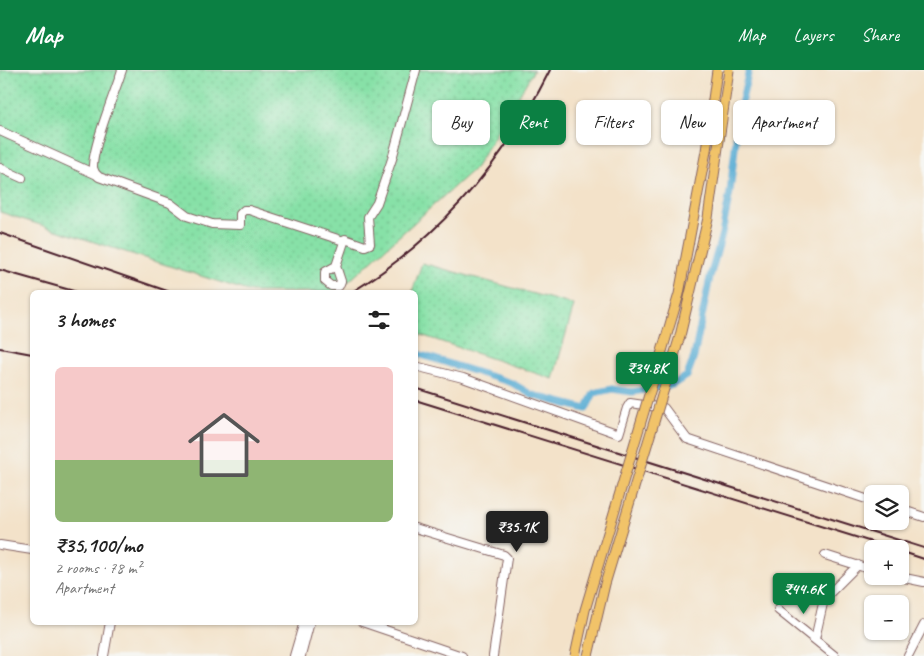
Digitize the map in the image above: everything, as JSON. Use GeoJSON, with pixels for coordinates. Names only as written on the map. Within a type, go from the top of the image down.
{"type":"FeatureCollection","features":[{"type":"Feature","properties":{"kind":"main road"},"geometry":{"type":"LineString","coordinates":[[575,656],[585,610],[679,294],[706,151],[717,70]]}},
{"type":"Feature","properties":{"kind":"main road"},"geometry":{"type":"LineString","coordinates":[[588,656],[605,584],[680,336],[708,218],[729,70]]}},
{"type":"Feature","properties":{"kind":"street"},"geometry":{"type":"LineString","coordinates":[[95,174],[93,166],[99,138],[122,70]]}},
{"type":"Feature","properties":{"kind":"street"},"geometry":{"type":"LineString","coordinates":[[0,131],[99,177],[170,204],[187,216],[212,224],[240,225],[240,214],[244,210],[249,210],[365,246],[370,244],[368,217],[377,203],[392,159],[416,70]]}},
{"type":"Feature","properties":{"kind":"street"},"geometry":{"type":"LineString","coordinates":[[0,168],[22,178]]}},
{"type":"Feature","properties":{"kind":"street"},"geometry":{"type":"LineString","coordinates":[[336,266],[344,241]]}},
{"type":"Feature","properties":{"kind":"street"},"geometry":{"type":"LineString","coordinates":[[418,367],[463,378],[619,434],[630,403],[664,408],[687,439],[864,498]]}},
{"type":"Feature","properties":{"kind":"street"},"geometry":{"type":"LineString","coordinates":[[909,513],[924,517]]}},
{"type":"Feature","properties":{"kind":"street"},"geometry":{"type":"LineString","coordinates":[[418,529],[504,555],[507,558],[494,656]]}},
{"type":"Feature","properties":{"kind":"street"},"geometry":{"type":"LineString","coordinates":[[0,545],[30,550]]}},
{"type":"Feature","properties":{"kind":"street"},"geometry":{"type":"LineString","coordinates":[[824,555],[864,567]]}},
{"type":"Feature","properties":{"kind":"street"},"geometry":{"type":"LineString","coordinates":[[815,640],[824,599],[858,565]]}},
{"type":"Feature","properties":{"kind":"street"},"geometry":{"type":"LineString","coordinates":[[909,579],[924,582]]}},
{"type":"Feature","properties":{"kind":"street"},"geometry":{"type":"LineString","coordinates":[[778,610],[835,656]]}},
{"type":"Feature","properties":{"kind":"street"},"geometry":{"type":"LineString","coordinates":[[104,656],[109,625]]}},
{"type":"Feature","properties":{"kind":"street"},"geometry":{"type":"LineString","coordinates":[[294,656],[303,625]]}},
{"type":"Feature","properties":{"kind":"street"},"geometry":{"type":"LineString","coordinates":[[301,656],[309,625]]}},
{"type":"Feature","properties":{"kind":"street"},"geometry":{"type":"LineString","coordinates":[[371,625],[462,656]]}},
{"type":"Feature","properties":{"kind":"street"},"geometry":{"type":"LineString","coordinates":[[908,656],[924,625]]}},
{"type":"Feature","properties":{"kind":"green space"},"geometry":{"type":"Polygon","coordinates":[[[0,70],[534,70],[516,100],[500,100],[500,127],[490,144],[490,100],[432,100],[432,145],[489,145],[476,167],[339,290],[245,290],[0,212],[0,70]]]}},
{"type":"Feature","properties":{"kind":"green space"},"geometry":{"type":"Polygon","coordinates":[[[422,263],[574,305],[553,379],[418,334],[418,290],[413,290],[422,263]]]}},
{"type":"Feature","properties":{"kind":"waterway"},"geometry":{"type":"LineString","coordinates":[[418,354],[512,383],[532,395],[586,409],[594,393],[612,389],[632,392],[672,385],[687,376],[694,357],[710,277],[722,234],[730,192],[739,113],[749,70]]}},
{"type":"Feature","properties":{"kind":"railway"},"geometry":{"type":"LineString","coordinates":[[355,290],[384,271],[414,247],[467,195],[512,136],[550,70]]}},
{"type":"Feature","properties":{"kind":"railway"},"geometry":{"type":"LineString","coordinates":[[0,233],[164,290]]}},
{"type":"Feature","properties":{"kind":"railway"},"geometry":{"type":"LineString","coordinates":[[0,270],[70,290]]}},
{"type":"Feature","properties":{"kind":"railway"},"geometry":{"type":"LineString","coordinates":[[0,348],[30,354]]}},
{"type":"Feature","properties":{"kind":"railway"},"geometry":{"type":"LineString","coordinates":[[418,389],[924,548]]}},
{"type":"Feature","properties":{"kind":"railway"},"geometry":{"type":"LineString","coordinates":[[418,401],[865,540]]}},
{"type":"Feature","properties":{"kind":"railway"},"geometry":{"type":"LineString","coordinates":[[909,554],[924,559]]}}]}
